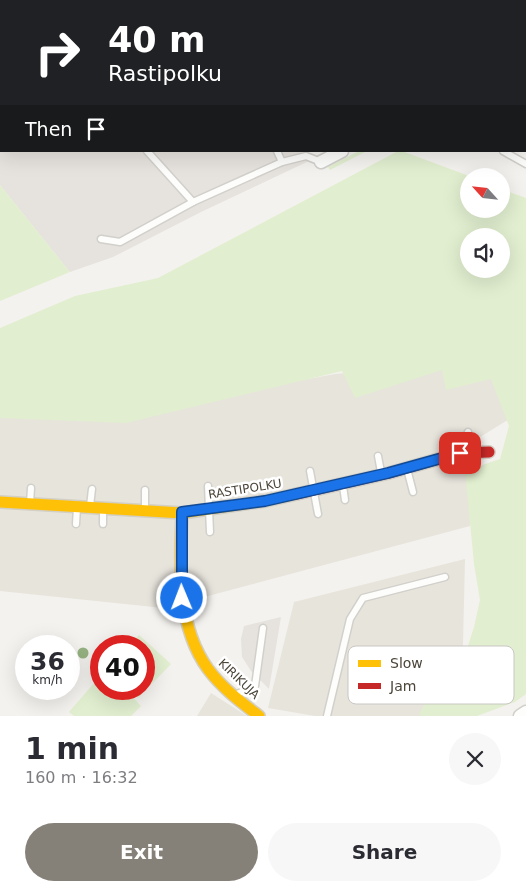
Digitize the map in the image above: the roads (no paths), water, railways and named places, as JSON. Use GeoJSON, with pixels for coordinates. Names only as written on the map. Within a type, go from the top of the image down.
{"type":"FeatureCollection","features":[{"type":"Feature","properties":{"kind":"street"},"geometry":{"type":"LineString","coordinates":[[321,162],[340,152]]}},
{"type":"Feature","properties":{"kind":"street","name":"RASTIPOLKU"},"geometry":{"type":"LineString","coordinates":[[0,502],[182,512],[265,501],[381,475],[460,453],[489,452]]}},
{"type":"Feature","properties":{"kind":"street","name":"KIRIKUJA"},"geometry":{"type":"LineString","coordinates":[[182,512],[182,598],[190,631],[204,664],[252,714]]}},
{"type":"Feature","properties":{"kind":"street"},"geometry":{"type":"LineString","coordinates":[[520,716],[526,712]]}},
{"type":"Feature","properties":{"kind":"lane"},"geometry":{"type":"LineString","coordinates":[[148,152],[193,202]]}},
{"type":"Feature","properties":{"kind":"lane"},"geometry":{"type":"LineString","coordinates":[[277,152],[282,162]]}},
{"type":"Feature","properties":{"kind":"lane"},"geometry":{"type":"LineString","coordinates":[[505,152],[526,164]]}},
{"type":"Feature","properties":{"kind":"lane"},"geometry":{"type":"LineString","coordinates":[[101,239],[120,242],[193,202],[282,162],[306,156],[321,162]]}},
{"type":"Feature","properties":{"kind":"lane"},"geometry":{"type":"LineString","coordinates":[[460,453],[468,432]]}},
{"type":"Feature","properties":{"kind":"lane"},"geometry":{"type":"LineString","coordinates":[[378,456],[381,475]]}},
{"type":"Feature","properties":{"kind":"lane"},"geometry":{"type":"LineString","coordinates":[[407,468],[413,492]]}},
{"type":"Feature","properties":{"kind":"lane"},"geometry":{"type":"LineString","coordinates":[[310,471],[318,514]]}},
{"type":"Feature","properties":{"kind":"lane"},"geometry":{"type":"LineString","coordinates":[[342,483],[345,500]]}},
{"type":"Feature","properties":{"kind":"lane"},"geometry":{"type":"LineString","coordinates":[[208,486],[210,532]]}},
{"type":"Feature","properties":{"kind":"lane"},"geometry":{"type":"LineString","coordinates":[[30,504],[32,488]]}},
{"type":"Feature","properties":{"kind":"lane"},"geometry":{"type":"LineString","coordinates":[[90,507],[92,489]]}},
{"type":"Feature","properties":{"kind":"lane"},"geometry":{"type":"LineString","coordinates":[[144,510],[145,490]]}},
{"type":"Feature","properties":{"kind":"lane"},"geometry":{"type":"LineString","coordinates":[[76,524],[77,506]]}},
{"type":"Feature","properties":{"kind":"lane"},"geometry":{"type":"LineString","coordinates":[[103,524],[104,508]]}},
{"type":"Feature","properties":{"kind":"lane"},"geometry":{"type":"LineString","coordinates":[[327,716],[350,619],[363,598],[445,577]]}},
{"type":"Feature","properties":{"kind":"lane"},"geometry":{"type":"LineString","coordinates":[[233,696],[254,686],[263,628]]}}]}
